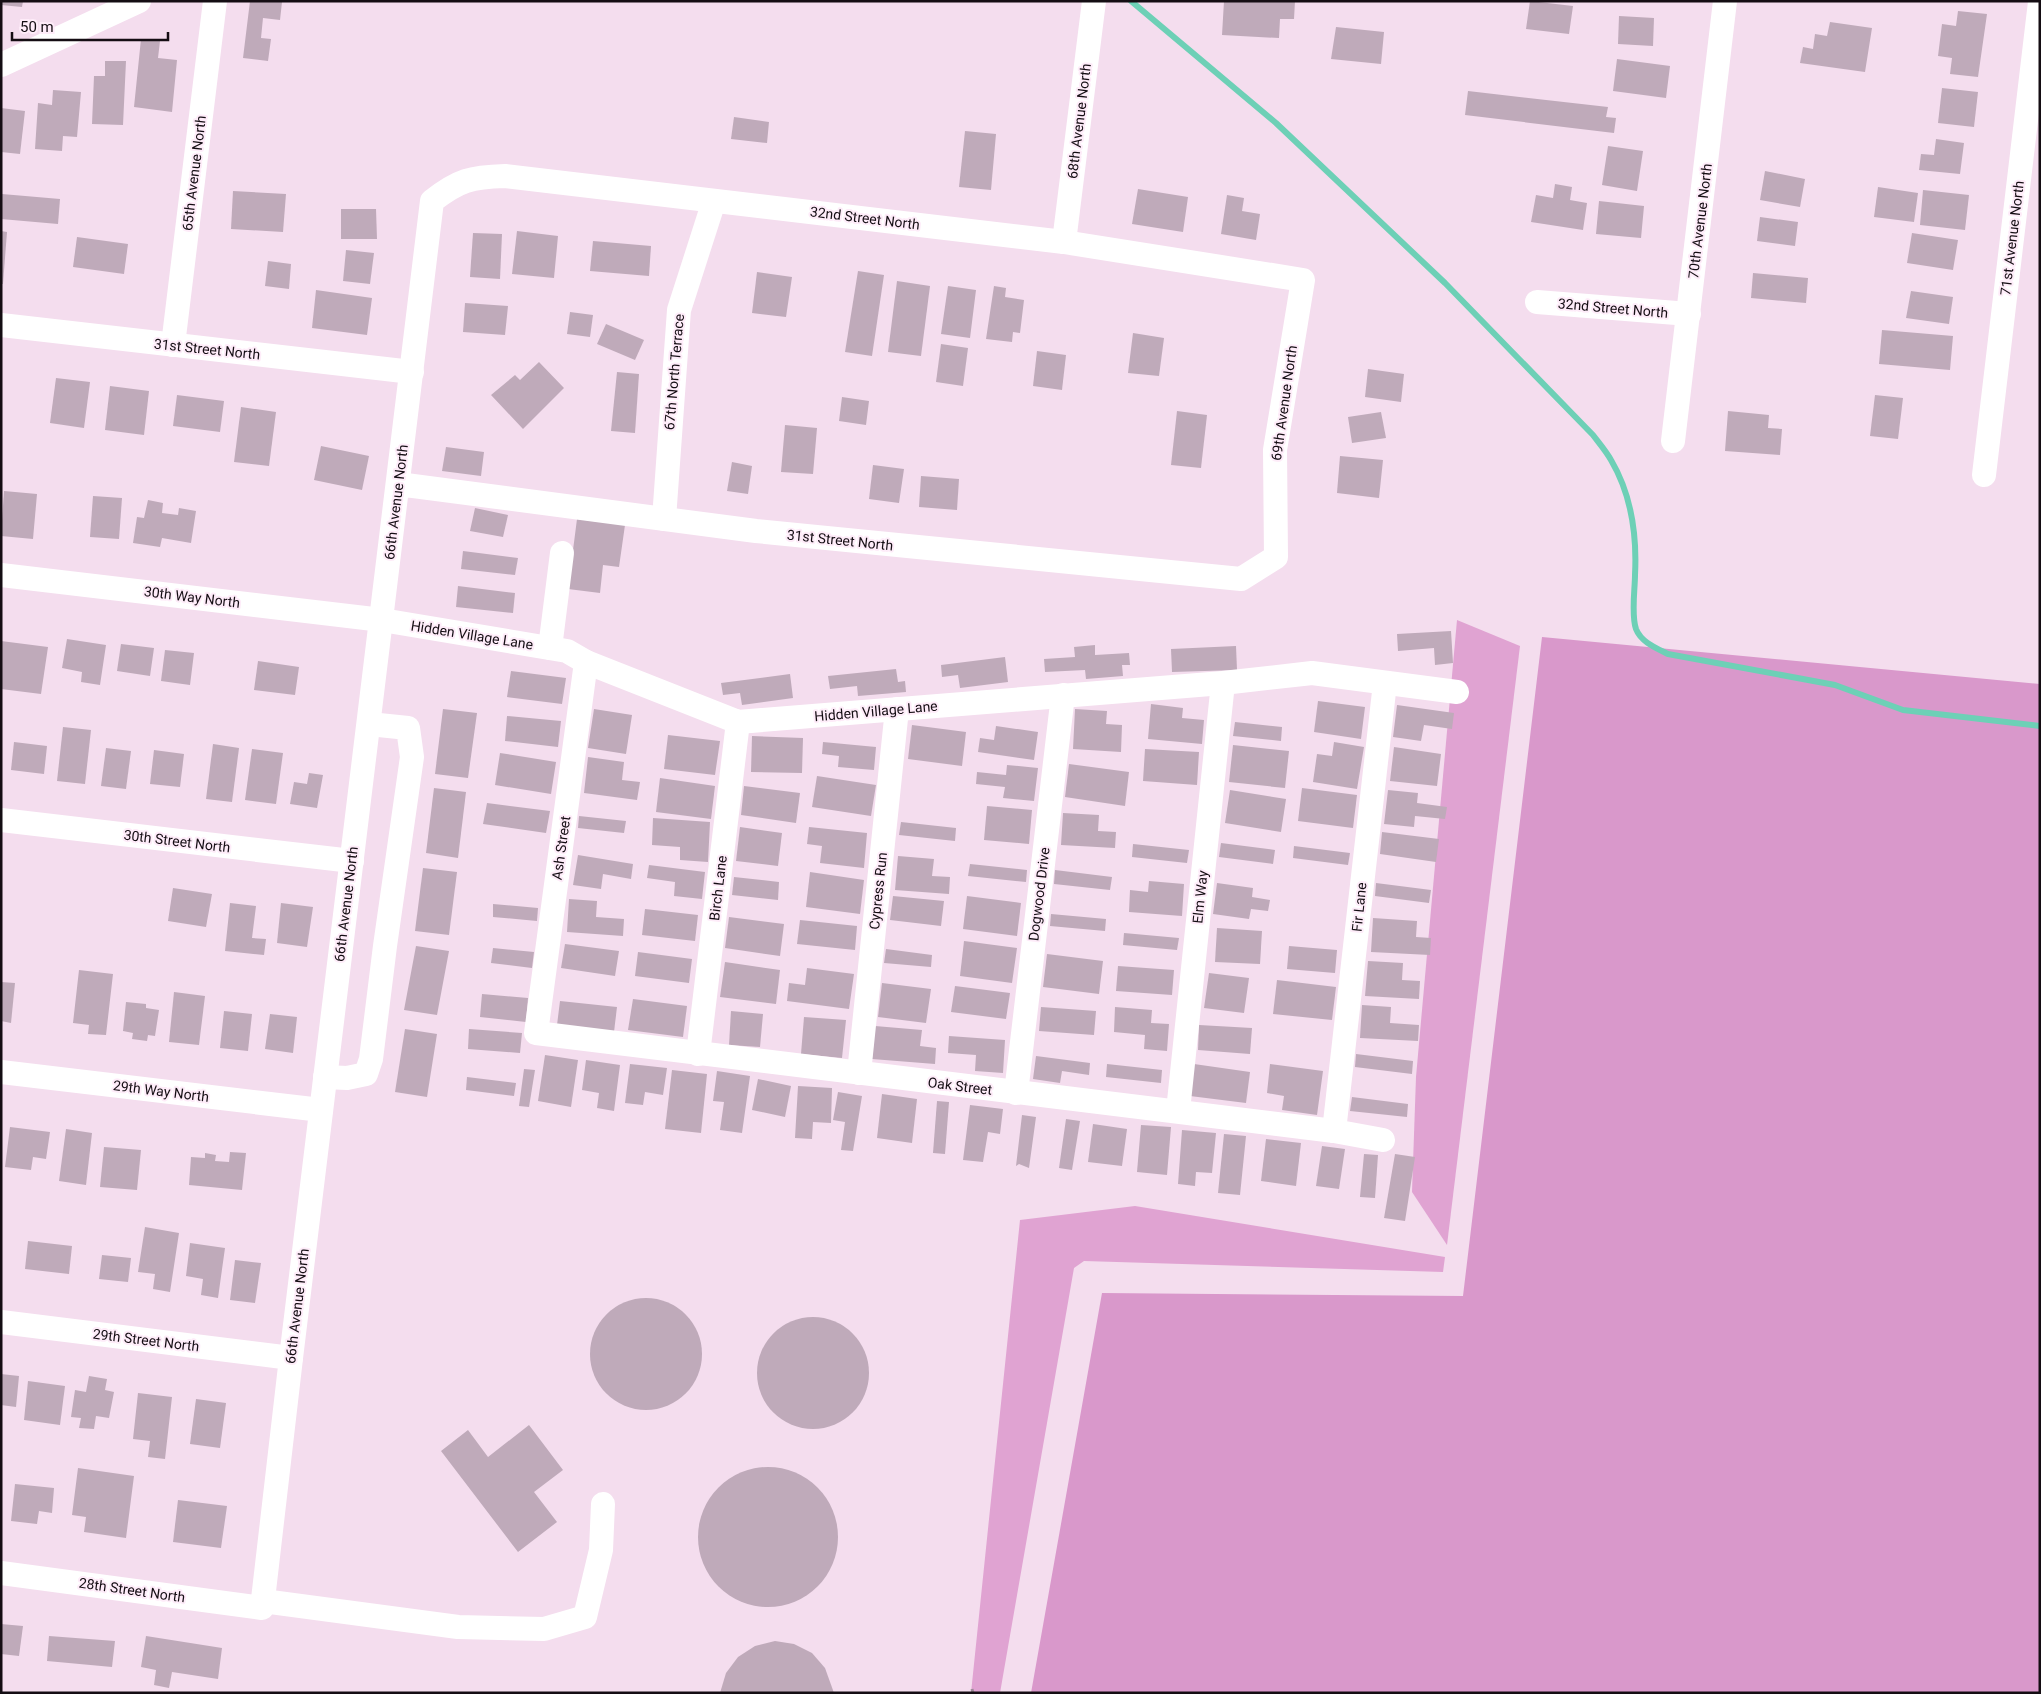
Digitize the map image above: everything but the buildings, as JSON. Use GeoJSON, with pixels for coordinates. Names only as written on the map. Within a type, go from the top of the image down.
{"type":"FeatureCollection","features":[{"type":"Feature","properties":{"kind":"street"},"geometry":{"type":"LineString","coordinates":[[1,65],[139,1]]}},
{"type":"Feature","properties":{"kind":"street","name":"65th Avenue North"},"geometry":{"type":"LineString","coordinates":[[173,345],[215,1]]}},
{"type":"Feature","properties":{"kind":"street","name":"68th Avenue North"},"geometry":{"type":"LineString","coordinates":[[1064,242],[1094,1]]}},
{"type":"Feature","properties":{"kind":"street","name":"70th Avenue North"},"geometry":{"type":"LineString","coordinates":[[1673,441],[1725,1]]}},
{"type":"Feature","properties":{"kind":"street","name":"71st Avenue North"},"geometry":{"type":"LineString","coordinates":[[1984,475],[2040,2]]}},
{"type":"Feature","properties":{"kind":"street","name":"32nd Street North"},"geometry":{"type":"LineString","coordinates":[[432,201],[450,187],[475,177],[505,176],[1064,242],[1303,280]]}},
{"type":"Feature","properties":{"kind":"street","name":"66th Avenue North"},"geometry":{"type":"LineString","coordinates":[[263,1604],[291,1358],[432,201]]}},
{"type":"Feature","properties":{"kind":"street","name":"67th North Terrace"},"geometry":{"type":"LineString","coordinates":[[664,519],[679,310],[714,201]]}},
{"type":"Feature","properties":{"kind":"street","name":"69th Avenue North"},"geometry":{"type":"LineString","coordinates":[[1276,557],[1275,450],[1303,280]]}},
{"type":"Feature","properties":{"kind":"street","name":"32nd Street North"},"geometry":{"type":"LineString","coordinates":[[1537,302],[1689,314]]}},
{"type":"Feature","properties":{"kind":"street","name":"31st Street North"},"geometry":{"type":"LineString","coordinates":[[1,325],[412,372]]}},
{"type":"Feature","properties":{"kind":"street","name":"31st Street North"},"geometry":{"type":"LineString","coordinates":[[398,484],[756,531],[1241,579],[1276,557]]}},
{"type":"Feature","properties":{"kind":"street"},"geometry":{"type":"LineString","coordinates":[[550,648],[562,553]]}},
{"type":"Feature","properties":{"kind":"street","name":"30th Way North"},"geometry":{"type":"LineString","coordinates":[[1,575],[382,620]]}},
{"type":"Feature","properties":{"kind":"street","name":"Hidden Village Lane"},"geometry":{"type":"LineString","coordinates":[[382,620],[567,651],[586,662],[738,722],[1223,683],[1312,673],[1457,692]]}},
{"type":"Feature","properties":{"kind":"street","name":"Ash Street"},"geometry":{"type":"LineString","coordinates":[[536,1033],[586,662]]}},
{"type":"Feature","properties":{"kind":"street","name":"Elm Way"},"geometry":{"type":"LineString","coordinates":[[1178,1111],[1223,683]]}},
{"type":"Feature","properties":{"kind":"street","name":"Fir Lane"},"geometry":{"type":"LineString","coordinates":[[1334,1130],[1385,683]]}},
{"type":"Feature","properties":{"kind":"street","name":"Dogwood Drive"},"geometry":{"type":"LineString","coordinates":[[1016,1093],[1063,695]]}},
{"type":"Feature","properties":{"kind":"street","name":"Cypress Run"},"geometry":{"type":"LineString","coordinates":[[859,1073],[897,709]]}},
{"type":"Feature","properties":{"kind":"street","name":"Birch Lane"},"geometry":{"type":"LineString","coordinates":[[698,1054],[738,722]]}},
{"type":"Feature","properties":{"kind":"street"},"geometry":{"type":"LineString","coordinates":[[325,1077],[347,1078],[366,1074],[371,1059],[384,946],[412,757],[408,728],[369,724]]}},
{"type":"Feature","properties":{"kind":"street","name":"30th Street North"},"geometry":{"type":"LineString","coordinates":[[1,820],[352,861]]}},
{"type":"Feature","properties":{"kind":"street","name":"Oak Street"},"geometry":{"type":"LineString","coordinates":[[536,1033],[1016,1093],[1334,1130],[1382,1140]]}},
{"type":"Feature","properties":{"kind":"street","name":"29th Way North"},"geometry":{"type":"LineString","coordinates":[[1,1072],[321,1110]]}},
{"type":"Feature","properties":{"kind":"street","name":"29th Street North"},"geometry":{"type":"LineString","coordinates":[[1,1322],[291,1358]]}},
{"type":"Feature","properties":{"kind":"street","name":"28th Street North"},"geometry":{"type":"LineString","coordinates":[[1,1573],[458,1627],[544,1630],[585,1618],[601,1550],[603,1504]]}},
{"type":"Feature","properties":{"kind":"shaded area"},"geometry":{"type":"Polygon","coordinates":[[[1457,620],[1520,646],[1447,1245],[1412,1192],[1416,1077],[1457,620]]]}},
{"type":"Feature","properties":{"kind":"shaded area"},"geometry":{"type":"Polygon","coordinates":[[[1542,637],[2040,684],[2040,1693],[1031,1693],[1102,1293],[1463,1296],[1542,637]]]}},
{"type":"Feature","properties":{"kind":"shaded area"},"geometry":{"type":"Polygon","coordinates":[[[1135,1206],[1445,1257],[1443,1272],[1084,1261],[1074,1268],[1000,1693],[971,1693],[1020,1220],[1135,1206]]]}},
{"type":"Feature","properties":{"kind":"waterway"},"geometry":{"type":"LineString","coordinates":[[1131,1],[1276,123],[1445,283],[1593,435],[1605,450],[1618,473],[1628,501],[1635,545],[1633,609],[1636,629],[1641,638],[1668,654],[1835,685],[1903,710],[2040,726]]}}]}
